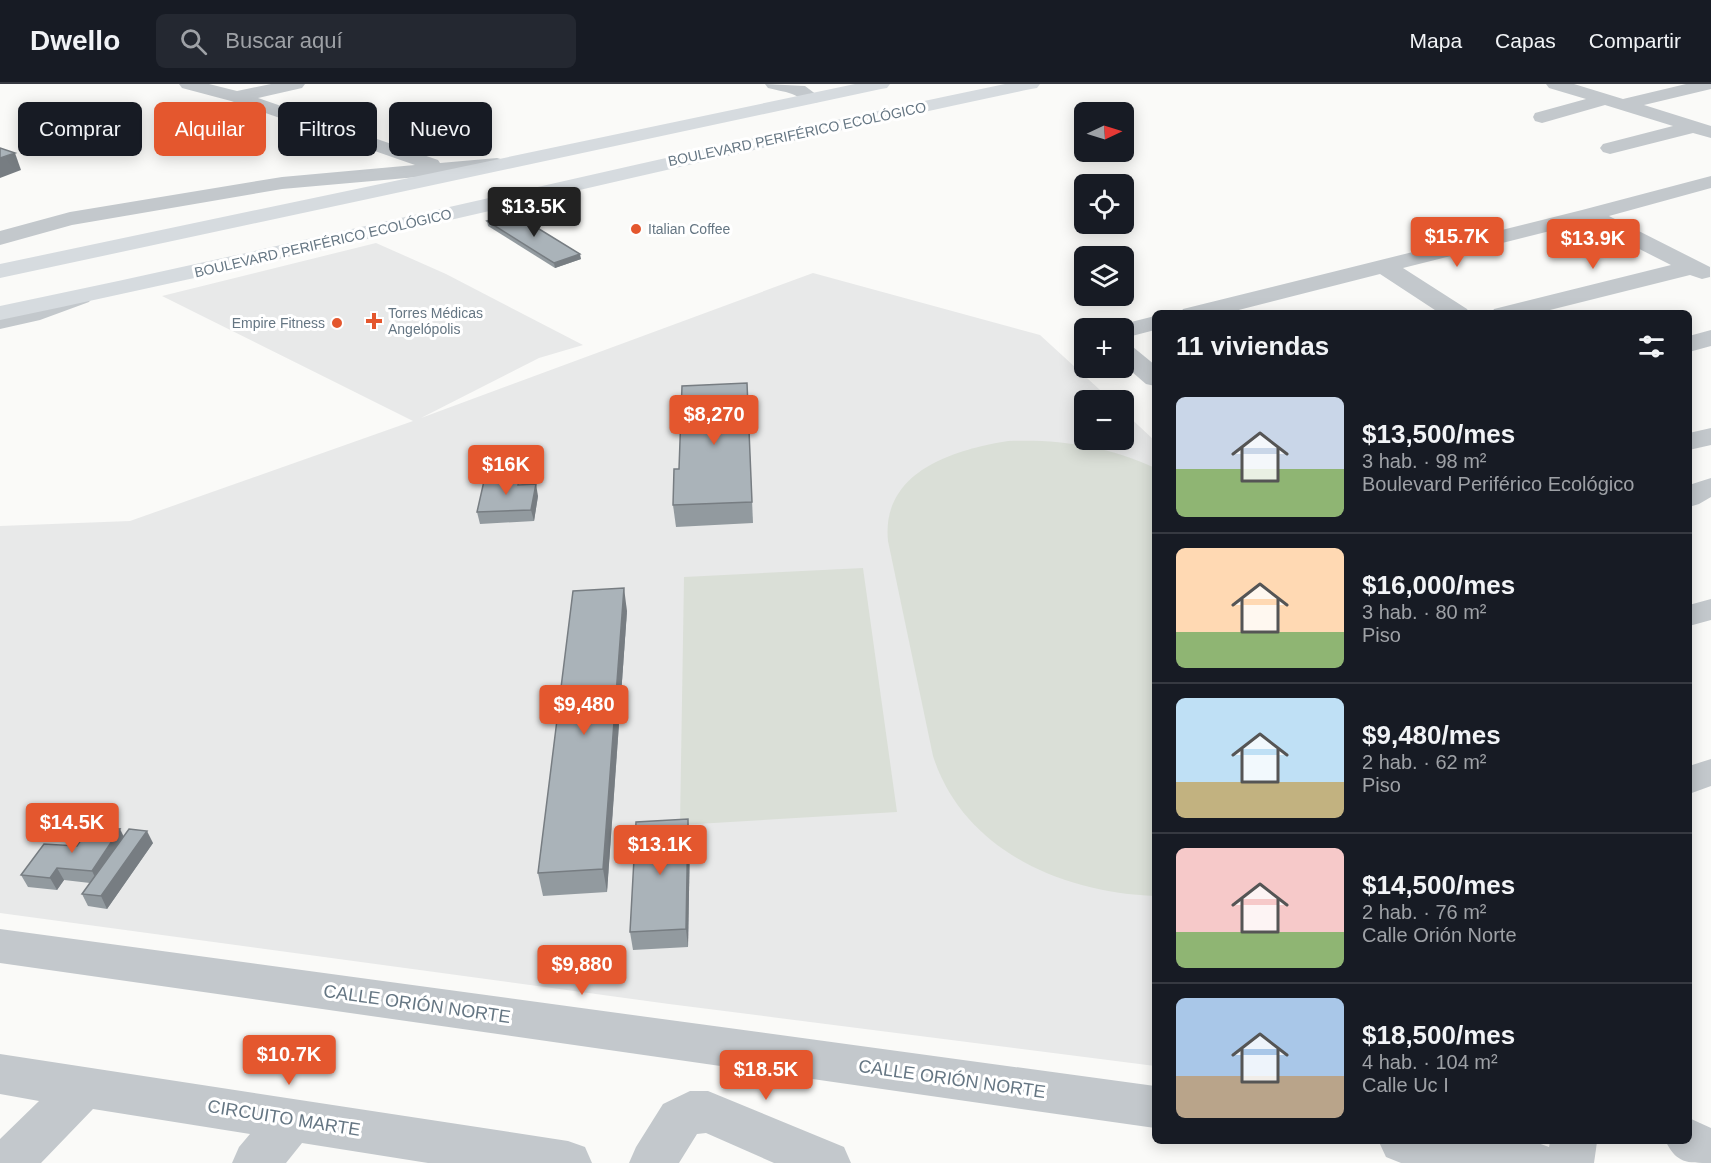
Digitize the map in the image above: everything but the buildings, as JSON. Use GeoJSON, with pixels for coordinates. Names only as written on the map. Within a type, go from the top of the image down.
{"type":"FeatureCollection","features":[{"type":"Feature","properties":{"kind":"highway"},"geometry":{"type":"LineString","coordinates":[[0,271],[881,84]]}},
{"type":"Feature","properties":{"kind":"highway","name":"BOULEVARD PERIFÉRICO ECOLÓGICO"},"geometry":{"type":"LineString","coordinates":[[0,313],[384,230],[581,182],[1031,84]]}},
{"type":"Feature","properties":{"kind":"street"},"geometry":{"type":"LineString","coordinates":[[188,84],[237,97],[441,168]]}},
{"type":"Feature","properties":{"kind":"street"},"geometry":{"type":"LineString","coordinates":[[237,97],[296,84]]}},
{"type":"Feature","properties":{"kind":"street"},"geometry":{"type":"LineString","coordinates":[[774,84],[800,90],[812,98]]}},
{"type":"Feature","properties":{"kind":"street"},"geometry":{"type":"LineString","coordinates":[[1555,84],[1604,96],[1702,130]]}},
{"type":"Feature","properties":{"kind":"street"},"geometry":{"type":"LineString","coordinates":[[1542,117],[1604,96],[1708,84]]}},
{"type":"Feature","properties":{"kind":"street"},"geometry":{"type":"LineString","coordinates":[[1611,148],[1702,130]]}},
{"type":"Feature","properties":{"kind":"street"},"geometry":{"type":"LineString","coordinates":[[0,238],[70,219],[282,183],[498,164]]}},
{"type":"Feature","properties":{"kind":"street"},"geometry":{"type":"LineString","coordinates":[[1208,310],[1589,215],[1711,182]]}},
{"type":"Feature","properties":{"kind":"street"},"geometry":{"type":"LineString","coordinates":[[1612,209],[1703,261]]}},
{"type":"Feature","properties":{"kind":"street"},"geometry":{"type":"LineString","coordinates":[[1589,215],[1703,261]]}},
{"type":"Feature","properties":{"kind":"street"},"geometry":{"type":"LineString","coordinates":[[0,221],[70,219]]}},
{"type":"Feature","properties":{"kind":"street"},"geometry":{"type":"LineString","coordinates":[[1518,310],[1703,261]]}},
{"type":"Feature","properties":{"kind":"street"},"geometry":{"type":"LineString","coordinates":[[1382,265],[1452,310]]}},
{"type":"Feature","properties":{"kind":"street"},"geometry":{"type":"LineString","coordinates":[[0,322],[31,315],[84,296]]}},
{"type":"Feature","properties":{"kind":"street"},"geometry":{"type":"LineString","coordinates":[[1134,328],[1152,324]]}},
{"type":"Feature","properties":{"kind":"street"},"geometry":{"type":"LineString","coordinates":[[1692,343],[1711,338]]}},
{"type":"Feature","properties":{"kind":"street"},"geometry":{"type":"LineString","coordinates":[[1134,360],[1152,375]]}},
{"type":"Feature","properties":{"kind":"street"},"geometry":{"type":"LineString","coordinates":[[1692,441],[1711,436]]}},
{"type":"Feature","properties":{"kind":"street"},"geometry":{"type":"LineString","coordinates":[[1692,496],[1699,491],[1711,488]]}},
{"type":"Feature","properties":{"kind":"street"},"geometry":{"type":"LineString","coordinates":[[1692,615],[1711,609]]}},
{"type":"Feature","properties":{"kind":"street"},"geometry":{"type":"LineString","coordinates":[[1692,779],[1711,772]]}},
{"type":"Feature","properties":{"kind":"street","name":"CALLE ORIÓN NORTE"},"geometry":{"type":"LineString","coordinates":[[0,946],[1152,1107]]}},
{"type":"Feature","properties":{"kind":"street","name":"CIRCUITO MARTE"},"geometry":{"type":"LineString","coordinates":[[0,1074],[292,1120],[507,1158],[568,1163]]}},
{"type":"Feature","properties":{"kind":"street"},"geometry":{"type":"LineString","coordinates":[[9,1163],[84,1087]]}},
{"type":"Feature","properties":{"kind":"street"},"geometry":{"type":"LineString","coordinates":[[653,1163],[680,1119],[690,1112],[708,1112],[827,1163]]}},
{"type":"Feature","properties":{"kind":"street"},"geometry":{"type":"LineString","coordinates":[[256,1163],[292,1120]]}},
{"type":"Feature","properties":{"kind":"street"},"geometry":{"type":"LineString","coordinates":[[1692,1142],[1711,1154]]}},
{"type":"Feature","properties":{"kind":"street"},"geometry":{"type":"LineString","coordinates":[[1570,1163],[1573,1144]]}},
{"type":"Feature","properties":{"kind":"street"},"geometry":{"type":"LineString","coordinates":[[1427,1148],[1533,1163]]}},
{"type":"Feature","properties":{"kind":"shaded area"},"geometry":{"type":"Polygon","coordinates":[[[376,243],[446,274],[583,345],[539,358],[421,418],[813,273],[1040,335],[1074,366],[1074,378],[1087,378],[1100,390],[1074,390],[1074,450],[1134,450],[1134,421],[1152,438],[1152,1066],[669,1004],[0,913],[0,526],[130,521],[413,421],[162,296],[376,243]]]}},
{"type":"Feature","properties":{"kind":"shaded area"},"geometry":{"type":"Polygon","coordinates":[[[1008,441],[1046,441],[1074,444],[1074,450],[1106,450],[1152,467],[1152,896],[1120,893],[1085,886],[1052,875],[1020,860],[992,841],[967,817],[947,789],[933,756],[888,541],[889,517],[896,498],[908,481],[944,458],[1008,441]]]}},
{"type":"Feature","properties":{"kind":"shaded area"},"geometry":{"type":"Polygon","coordinates":[[[863,568],[897,812],[680,825],[684,577],[863,568]]]}},
{"type":"Feature","properties":{"kind":"place","name":"Italian Coffee"},"geometry":{"type":"Point","coordinates":[636,229]}},
{"type":"Feature","properties":{"kind":"place","name":"Torres Médicas Angelópolis"},"geometry":{"type":"Point","coordinates":[374,321]}},
{"type":"Feature","properties":{"kind":"place","name":"Empire Fitness"},"geometry":{"type":"Point","coordinates":[337,323]}}]}
